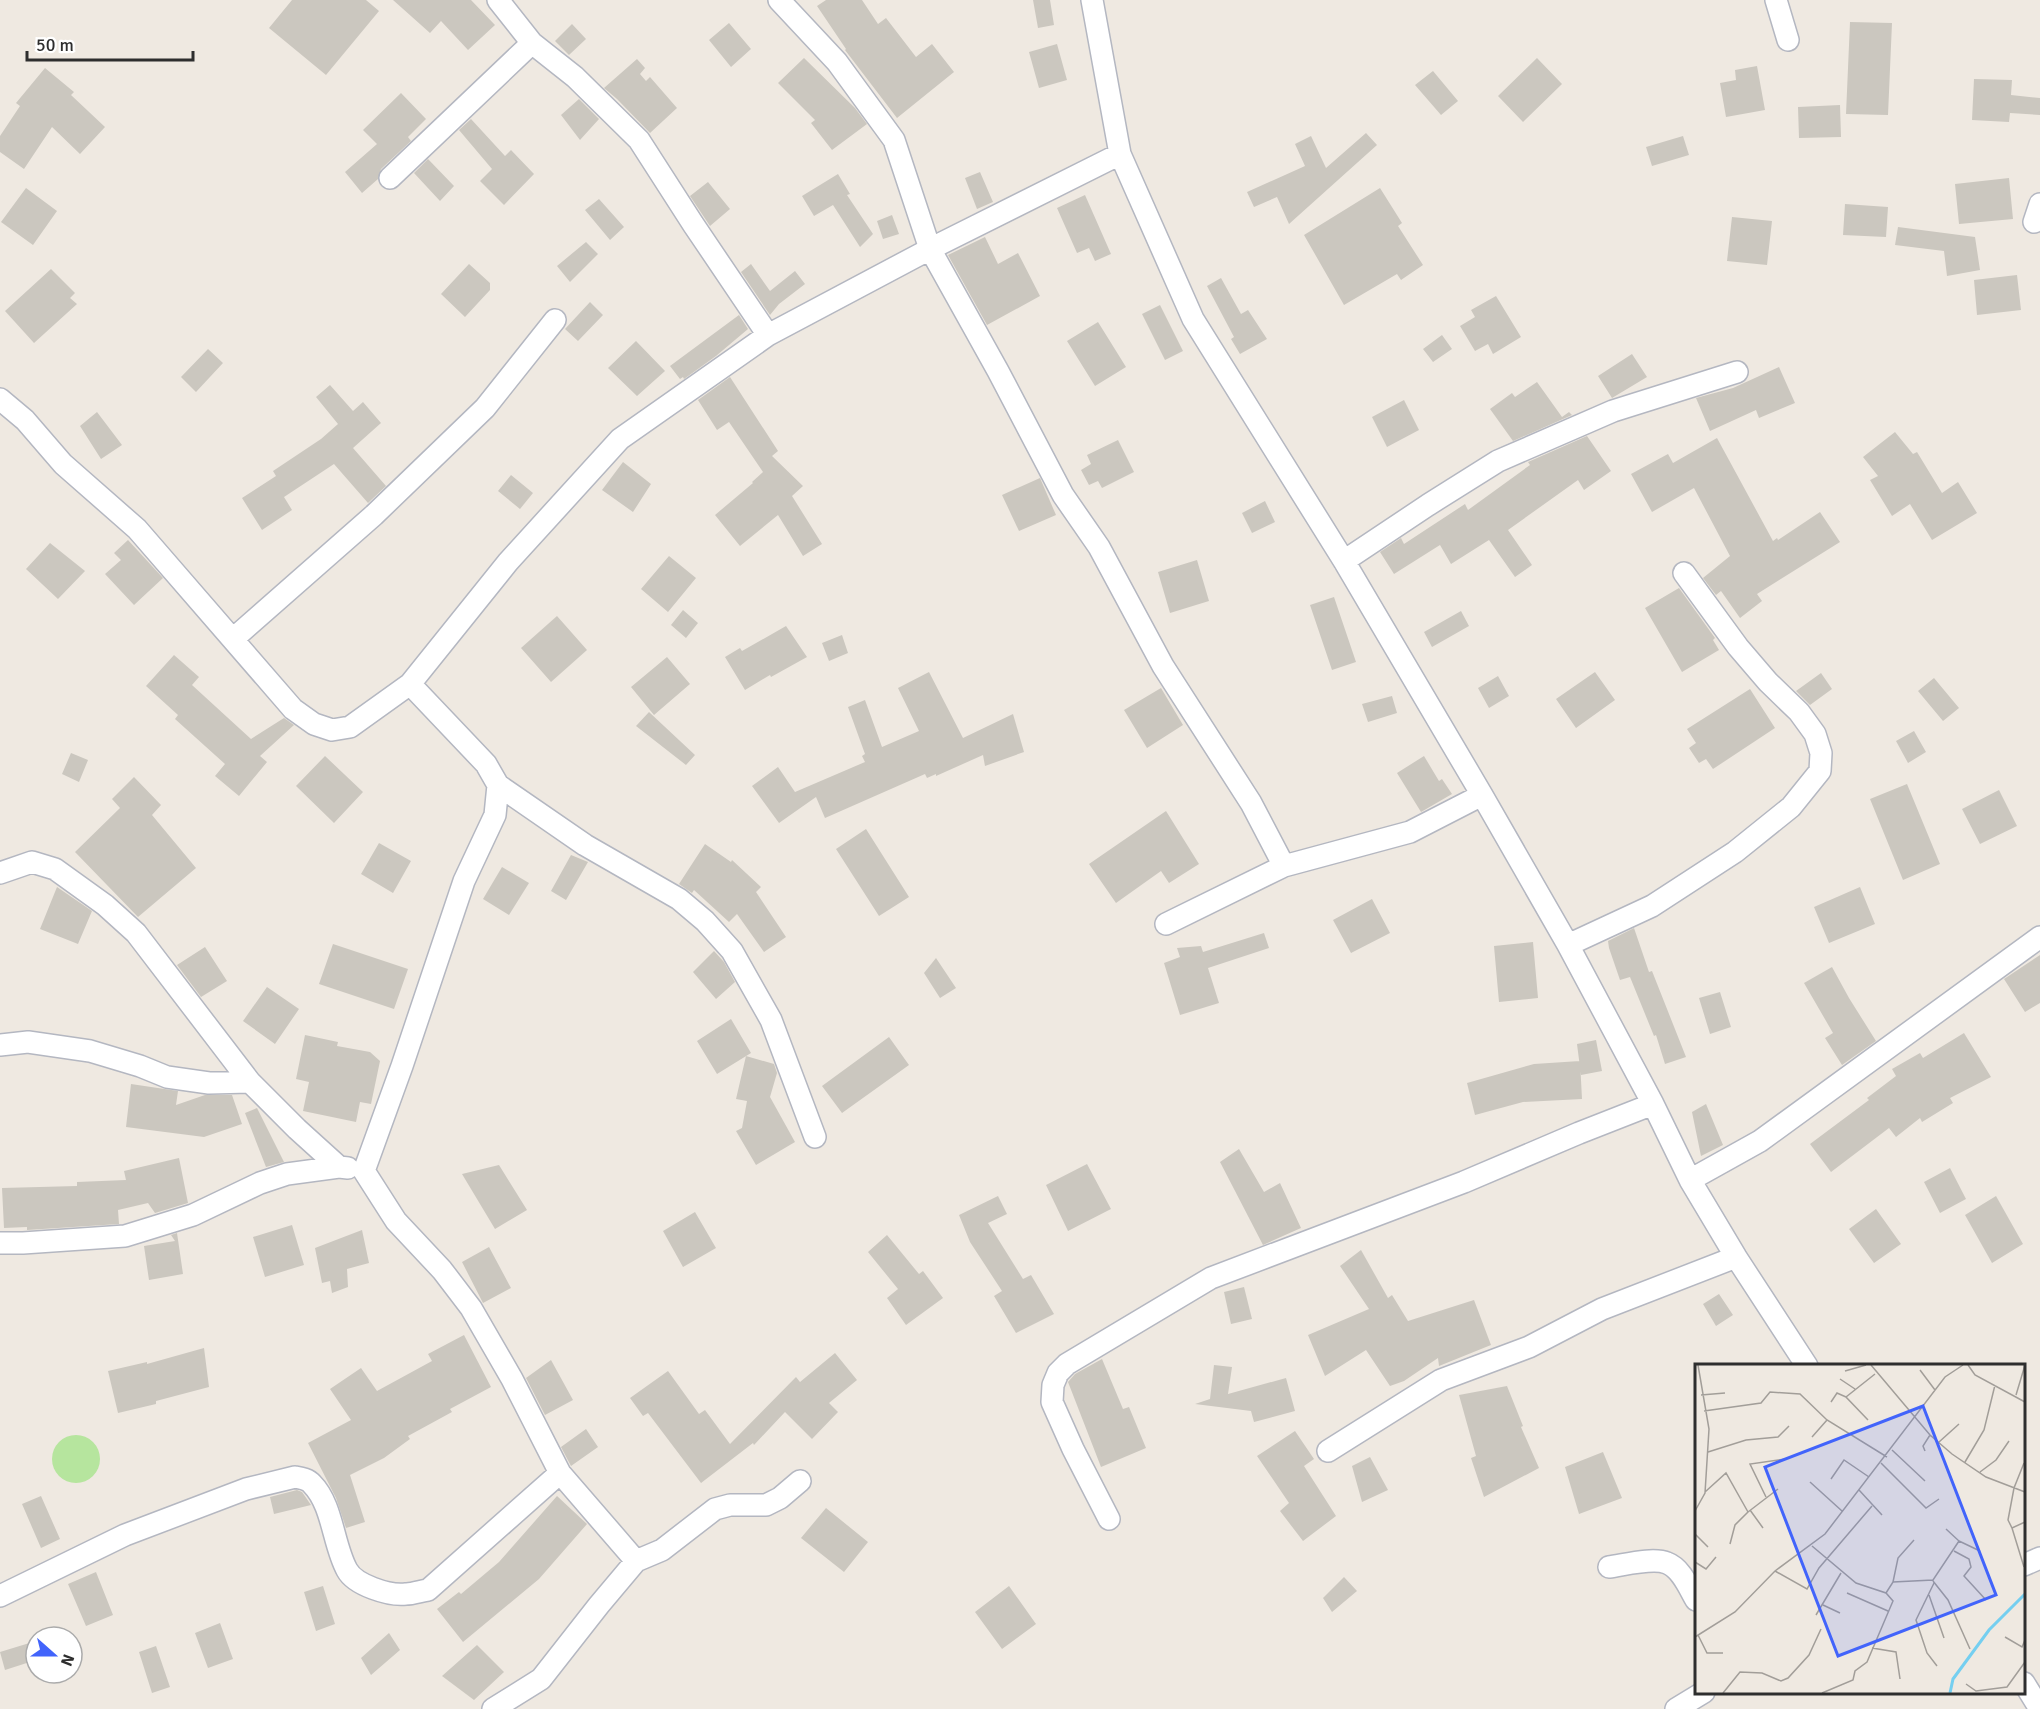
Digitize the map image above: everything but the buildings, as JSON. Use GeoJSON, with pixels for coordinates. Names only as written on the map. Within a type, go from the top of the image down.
{"type":"FeatureCollection","features":[{"type":"Feature","properties":{"kind":"street"},"geometry":{"type":"LineString","coordinates":[[498,0],[532,43],[575,77],[639,140],[768,335]]}},
{"type":"Feature","properties":{"kind":"street"},"geometry":{"type":"LineString","coordinates":[[779,0],[837,62],[894,140],[930,249],[1063,495],[1099,548],[1163,666],[1251,804],[1284,866]]}},
{"type":"Feature","properties":{"kind":"street"},"geometry":{"type":"LineString","coordinates":[[1092,0],[1120,154],[1193,319],[1344,561],[1482,795],[1568,945],[1653,1104],[1690,1180],[1736,1257],[1806,1364]]}},
{"type":"Feature","properties":{"kind":"street"},"geometry":{"type":"LineString","coordinates":[[1776,0],[1788,40]]}},
{"type":"Feature","properties":{"kind":"street"},"geometry":{"type":"LineString","coordinates":[[390,178],[532,43]]}},
{"type":"Feature","properties":{"kind":"street"},"geometry":{"type":"LineString","coordinates":[[0,399],[25,420],[63,464],[137,529],[292,709],[314,724],[332,730],[350,727],[410,684],[508,562],[620,439],[768,335],[930,249],[1120,154]]}},
{"type":"Feature","properties":{"kind":"street"},"geometry":{"type":"LineString","coordinates":[[232,639],[374,515],[485,408],[555,320]]}},
{"type":"Feature","properties":{"kind":"street"},"geometry":{"type":"LineString","coordinates":[[1344,561],[1498,461],[1613,411],[1737,372]]}},
{"type":"Feature","properties":{"kind":"street"},"geometry":{"type":"LineString","coordinates":[[1568,945],[1652,906],[1735,852],[1791,807],[1820,771],[1821,753],[1815,734],[1799,712],[1738,648],[1684,573]]}},
{"type":"Feature","properties":{"kind":"street"},"geometry":{"type":"LineString","coordinates":[[410,684],[486,764],[498,786],[585,845],[679,899],[705,921],[732,951],[771,1020],[815,1137]]}},
{"type":"Feature","properties":{"kind":"street"},"geometry":{"type":"LineString","coordinates":[[364,1171],[464,881],[495,815],[498,786]]}},
{"type":"Feature","properties":{"kind":"street"},"geometry":{"type":"LineString","coordinates":[[1166,924],[1284,866],[1410,832],[1482,795]]}},
{"type":"Feature","properties":{"kind":"street"},"geometry":{"type":"LineString","coordinates":[[0,873],[32,862],[55,869],[105,905],[136,933],[250,1082],[339,1167]]}},
{"type":"Feature","properties":{"kind":"street"},"geometry":{"type":"LineString","coordinates":[[1690,1180],[1760,1141],[2040,936]]}},
{"type":"Feature","properties":{"kind":"street"},"geometry":{"type":"LineString","coordinates":[[0,1045],[28,1042],[90,1051],[167,1077],[209,1083],[250,1082]]}},
{"type":"Feature","properties":{"kind":"street"},"geometry":{"type":"LineString","coordinates":[[1109,1519],[1052,1402],[1053,1385],[1058,1373],[1067,1364],[1211,1278],[1464,1182],[1653,1104]]}},
{"type":"Feature","properties":{"kind":"street"},"geometry":{"type":"LineString","coordinates":[[0,1243],[125,1236],[193,1215],[260,1183],[287,1174],[339,1167],[364,1171],[396,1221],[442,1270],[471,1308],[512,1380],[560,1473],[636,1561]]}},
{"type":"Feature","properties":{"kind":"street"},"geometry":{"type":"LineString","coordinates":[[1328,1451],[1441,1380],[1529,1347],[1602,1309],[1736,1257]]}},
{"type":"Feature","properties":{"kind":"street"},"geometry":{"type":"LineString","coordinates":[[0,1596],[125,1535],[246,1489],[296,1477],[312,1483],[323,1500],[348,1572],[361,1583],[376,1590],[404,1595],[429,1590],[560,1473]]}},
{"type":"Feature","properties":{"kind":"street"},"geometry":{"type":"LineString","coordinates":[[493,1709],[542,1679],[636,1561],[662,1550],[715,1509],[730,1505],[766,1505],[780,1498],[800,1481]]}},
{"type":"Feature","properties":{"kind":"street"},"geometry":{"type":"LineString","coordinates":[[2025,1565],[2040,1558]]}},
{"type":"Feature","properties":{"kind":"street"},"geometry":{"type":"LineString","coordinates":[[1609,1567],[1651,1561],[1667,1563],[1682,1576],[1695,1598]]}},
{"type":"Feature","properties":{"kind":"street"},"geometry":{"type":"LineString","coordinates":[[2025,1685],[2040,1709]]}},
{"type":"Feature","properties":{"kind":"street"},"geometry":{"type":"LineString","coordinates":[[1676,1709],[1701,1694]]}},
{"type":"Feature","properties":{"kind":"green space"},"geometry":{"type":"Polygon","coordinates":[[[71,1435],[81,1435],[93,1442],[100,1454],[100,1464],[93,1476],[81,1483],[71,1483],[56,1472],[52,1464],[52,1454],[63,1439],[71,1435]]]}}]}
